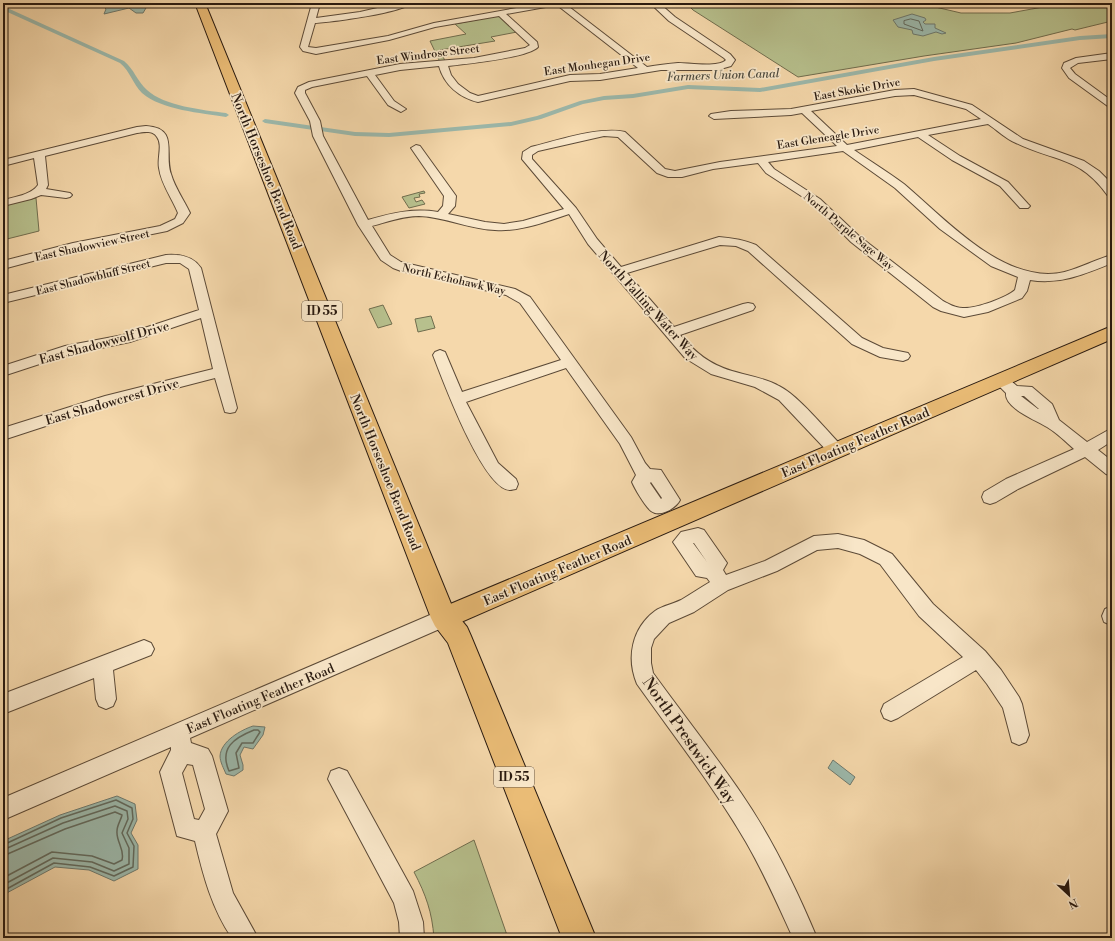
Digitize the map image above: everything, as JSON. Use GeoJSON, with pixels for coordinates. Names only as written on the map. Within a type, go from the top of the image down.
{"type":"FeatureCollection","features":[{"type":"Feature","properties":{"kind":"highway","name":"North Horseshoe Bend Road"},"geometry":{"type":"LineString","coordinates":[[200,3],[444,618],[458,636],[578,938]]}},
{"type":"Feature","properties":{"kind":"main road","name":"East Floating Feather Road"},"geometry":{"type":"LineString","coordinates":[[444,618],[670,512],[1007,385],[1112,332]]}},
{"type":"Feature","properties":{"kind":"street"},"geometry":{"type":"LineString","coordinates":[[314,3],[315,7],[312,21],[304,48],[310,51],[323,51],[389,38],[434,25],[558,3],[644,70]]}},
{"type":"Feature","properties":{"kind":"street"},"geometry":{"type":"LineString","coordinates":[[312,21],[372,13],[408,3]]}},
{"type":"Feature","properties":{"kind":"street","name":"East Monhegan Drive"},"geometry":{"type":"LineString","coordinates":[[443,63],[445,74],[466,96],[471,98],[483,98],[570,78],[600,77],[678,66],[717,67],[728,64],[731,60],[727,56],[673,20],[654,3]]}},
{"type":"Feature","properties":{"kind":"street"},"geometry":{"type":"LineString","coordinates":[[960,3],[994,3]]}},
{"type":"Feature","properties":{"kind":"street","name":"East Windrose Street"},"geometry":{"type":"LineString","coordinates":[[301,89],[309,85],[369,73],[411,66],[474,61],[528,50],[534,47],[534,44],[500,13]]}},
{"type":"Feature","properties":{"kind":"street"},"geometry":{"type":"LineString","coordinates":[[1112,56],[1076,61],[1067,65],[1066,68],[1072,76],[1112,105]]}},
{"type":"Feature","properties":{"kind":"street"},"geometry":{"type":"LineString","coordinates":[[369,73],[391,103],[401,109]]}},
{"type":"Feature","properties":{"kind":"street","name":"North Echohawk Way"},"geometry":{"type":"LineString","coordinates":[[301,89],[300,93],[316,128],[318,136],[364,225],[385,257],[396,265],[495,288],[518,296],[530,306],[626,441],[639,467],[646,476],[655,476],[672,500],[670,512]]}},
{"type":"Feature","properties":{"kind":"street","name":"East Skokie Drive"},"geometry":{"type":"LineString","coordinates":[[714,116],[804,110],[896,93],[914,92],[969,107],[1019,141],[1071,159],[1095,173],[1104,181],[1112,194]]}},
{"type":"Feature","properties":{"kind":"street"},"geometry":{"type":"LineString","coordinates":[[1097,95],[1112,94]]}},
{"type":"Feature","properties":{"kind":"street"},"geometry":{"type":"LineString","coordinates":[[804,110],[845,148],[899,186],[944,227],[995,263],[1025,275],[1045,278],[1064,277],[1112,259]]}},
{"type":"Feature","properties":{"kind":"street","name":"East Gleneagle Drive"},"geometry":{"type":"LineString","coordinates":[[670,174],[680,174],[719,165],[845,148],[989,121]]}},
{"type":"Feature","properties":{"kind":"street","name":"East Shadowview Street"},"geometry":{"type":"LineString","coordinates":[[3,265],[72,247],[163,229],[180,221],[184,213],[179,201],[167,181],[163,167],[165,143],[160,134],[154,130],[136,130],[111,138],[39,153]]}},
{"type":"Feature","properties":{"kind":"street","name":"North Falling Water Way"},"geometry":{"type":"LineString","coordinates":[[670,174],[661,171],[624,137],[615,133],[604,133],[535,149],[527,154],[527,160],[580,219],[592,241],[690,355],[701,364],[720,372],[757,381],[775,390],[784,396],[836,450]]}},
{"type":"Feature","properties":{"kind":"street"},"geometry":{"type":"LineString","coordinates":[[920,133],[956,158],[1004,184],[1024,206]]}},
{"type":"Feature","properties":{"kind":"street"},"geometry":{"type":"LineString","coordinates":[[416,148],[450,196],[450,206],[441,216]]}},
{"type":"Feature","properties":{"kind":"street"},"geometry":{"type":"LineString","coordinates":[[3,163],[39,153],[43,185],[39,191],[27,197],[3,203]]}},
{"type":"Feature","properties":{"kind":"street","name":"North Purple Sage Way"},"geometry":{"type":"LineString","coordinates":[[760,160],[770,171],[816,201],[855,239],[938,304],[948,310],[959,313],[976,312],[1017,295],[1021,291],[1025,275]]}},
{"type":"Feature","properties":{"kind":"street"},"geometry":{"type":"LineString","coordinates":[[1095,173],[1107,172]]}},
{"type":"Feature","properties":{"kind":"street"},"geometry":{"type":"LineString","coordinates":[[39,191],[66,195]]}},
{"type":"Feature","properties":{"kind":"street"},"geometry":{"type":"LineString","coordinates":[[364,225],[412,213],[441,216],[485,226],[503,227],[572,210]]}},
{"type":"Feature","properties":{"kind":"street"},"geometry":{"type":"LineString","coordinates":[[618,272],[719,241],[736,242],[752,248],[857,341],[880,352],[903,356]]}},
{"type":"Feature","properties":{"kind":"street","name":"East Shadowbluff Street"},"geometry":{"type":"LineString","coordinates":[[3,299],[166,259],[183,259],[190,262],[194,268],[206,312]]}},
{"type":"Feature","properties":{"kind":"street"},"geometry":{"type":"LineString","coordinates":[[670,333],[748,307]]}},
{"type":"Feature","properties":{"kind":"street"},"geometry":{"type":"LineString","coordinates":[[206,312],[230,408]]}},
{"type":"Feature","properties":{"kind":"street","name":"East Shadowwolf Drive"},"geometry":{"type":"LineString","coordinates":[[3,371],[65,351],[125,339],[206,312]]}},
{"type":"Feature","properties":{"kind":"street"},"geometry":{"type":"LineString","coordinates":[[440,355],[457,399],[492,467],[510,484]]}},
{"type":"Feature","properties":{"kind":"street"},"geometry":{"type":"LineString","coordinates":[[457,399],[570,362]]}},
{"type":"Feature","properties":{"kind":"street","name":"East Shadowcrest Drive"},"geometry":{"type":"LineString","coordinates":[[3,434],[105,401],[221,372]]}},
{"type":"Feature","properties":{"kind":"street"},"geometry":{"type":"LineString","coordinates":[[1007,385],[1013,398],[1034,413],[1053,423],[1112,470]]}},
{"type":"Feature","properties":{"kind":"street"},"geometry":{"type":"LineString","coordinates":[[990,497],[1012,484],[1041,472],[1086,450],[1112,434]]}},
{"type":"Feature","properties":{"kind":"street"},"geometry":{"type":"LineString","coordinates":[[670,512],[687,537],[698,535],[718,563],[717,577]]}},
{"type":"Feature","properties":{"kind":"street","name":"North Prestwick Way"},"geometry":{"type":"LineString","coordinates":[[805,938],[774,870],[753,833],[733,801],[644,677],[641,663],[641,648],[646,634],[662,617],[687,606],[717,577],[771,566],[814,543],[838,540],[864,547],[886,559],[926,610],[978,658],[994,677],[1012,704],[1019,735]]}},
{"type":"Feature","properties":{"kind":"street","name":"East Floating Feather Road"},"geometry":{"type":"LineString","coordinates":[[3,808],[180,742],[444,618]]}},
{"type":"Feature","properties":{"kind":"street"},"geometry":{"type":"LineString","coordinates":[[3,704],[144,649]]}},
{"type":"Feature","properties":{"kind":"street"},"geometry":{"type":"LineString","coordinates":[[892,711],[978,658]]}},
{"type":"Feature","properties":{"kind":"street"},"geometry":{"type":"LineString","coordinates":[[103,665],[106,699]]}},
{"type":"Feature","properties":{"kind":"street"},"geometry":{"type":"LineString","coordinates":[[204,832],[185,828],[170,772],[180,742],[201,756],[217,811],[204,832],[214,878],[226,907],[246,938]]}},
{"type":"Feature","properties":{"kind":"street"},"geometry":{"type":"LineString","coordinates":[[339,779],[405,900],[411,922],[412,938]]}},
{"type":"Feature","properties":{"kind":"green space"},"geometry":{"type":"Polygon","coordinates":[[[686,3],[923,3],[961,13],[1010,13],[1065,3],[1112,3],[1112,21],[1016,43],[924,56],[798,77],[693,10],[686,3]]]}},
{"type":"Feature","properties":{"kind":"green space"},"geometry":{"type":"Polygon","coordinates":[[[500,16],[517,32],[491,37],[495,41],[440,50],[445,61],[440,62],[430,41],[466,34],[455,24],[500,16]]]}},
{"type":"Feature","properties":{"kind":"green space"},"geometry":{"type":"Polygon","coordinates":[[[424,191],[425,193],[419,194],[420,197],[414,198],[416,202],[422,200],[425,204],[409,208],[402,197],[424,191]]]}},
{"type":"Feature","properties":{"kind":"green space"},"geometry":{"type":"Polygon","coordinates":[[[36,198],[39,231],[3,240],[3,205],[36,198]]]}},
{"type":"Feature","properties":{"kind":"green space"},"geometry":{"type":"Polygon","coordinates":[[[383,305],[392,324],[378,328],[369,309],[383,305]]]}},
{"type":"Feature","properties":{"kind":"green space"},"geometry":{"type":"Polygon","coordinates":[[[431,316],[435,328],[418,332],[415,319],[431,316]]]}},
{"type":"Feature","properties":{"kind":"green space"},"geometry":{"type":"Polygon","coordinates":[[[474,840],[508,938],[434,938],[428,904],[414,872],[474,840]]]}},
{"type":"Feature","properties":{"kind":"water"},"geometry":{"type":"Polygon","coordinates":[[[129,3],[146,8],[143,13],[136,13],[129,8],[104,14],[106,9],[104,7],[98,7],[98,4],[129,3]]]}},
{"type":"Feature","properties":{"kind":"water"},"geometry":{"type":"Polygon","coordinates":[[[912,14],[925,18],[926,20],[923,22],[925,24],[935,24],[935,28],[946,33],[942,34],[936,32],[923,36],[913,34],[912,30],[898,27],[893,20],[912,14]]]}},
{"type":"Feature","properties":{"kind":"water"},"geometry":{"type":"Polygon","coordinates":[[[253,726],[265,727],[263,735],[253,749],[244,747],[240,755],[243,770],[234,776],[226,774],[221,763],[221,751],[232,737],[253,726]]]}},
{"type":"Feature","properties":{"kind":"water"},"geometry":{"type":"Polygon","coordinates":[[[833,760],[855,777],[850,785],[828,768],[833,760]]]}},
{"type":"Feature","properties":{"kind":"water"},"geometry":{"type":"Polygon","coordinates":[[[117,796],[135,804],[137,820],[131,833],[138,845],[138,869],[114,881],[89,870],[55,867],[3,895],[3,841],[60,815],[117,796]]]}},
{"type":"Feature","properties":{"kind":"waterway","name":"Farmers Union Canal"},"geometry":{"type":"LineString","coordinates":[[3,8],[122,62],[129,68],[145,92],[151,97],[183,107],[226,115]]}},
{"type":"Feature","properties":{"kind":"waterway","name":"Farmers Union Canal"},"geometry":{"type":"LineString","coordinates":[[265,121],[355,134],[389,135],[511,124],[539,118],[582,102],[604,98],[633,96],[688,87],[760,90],[934,59],[1080,38],[1112,36]]}}]}
